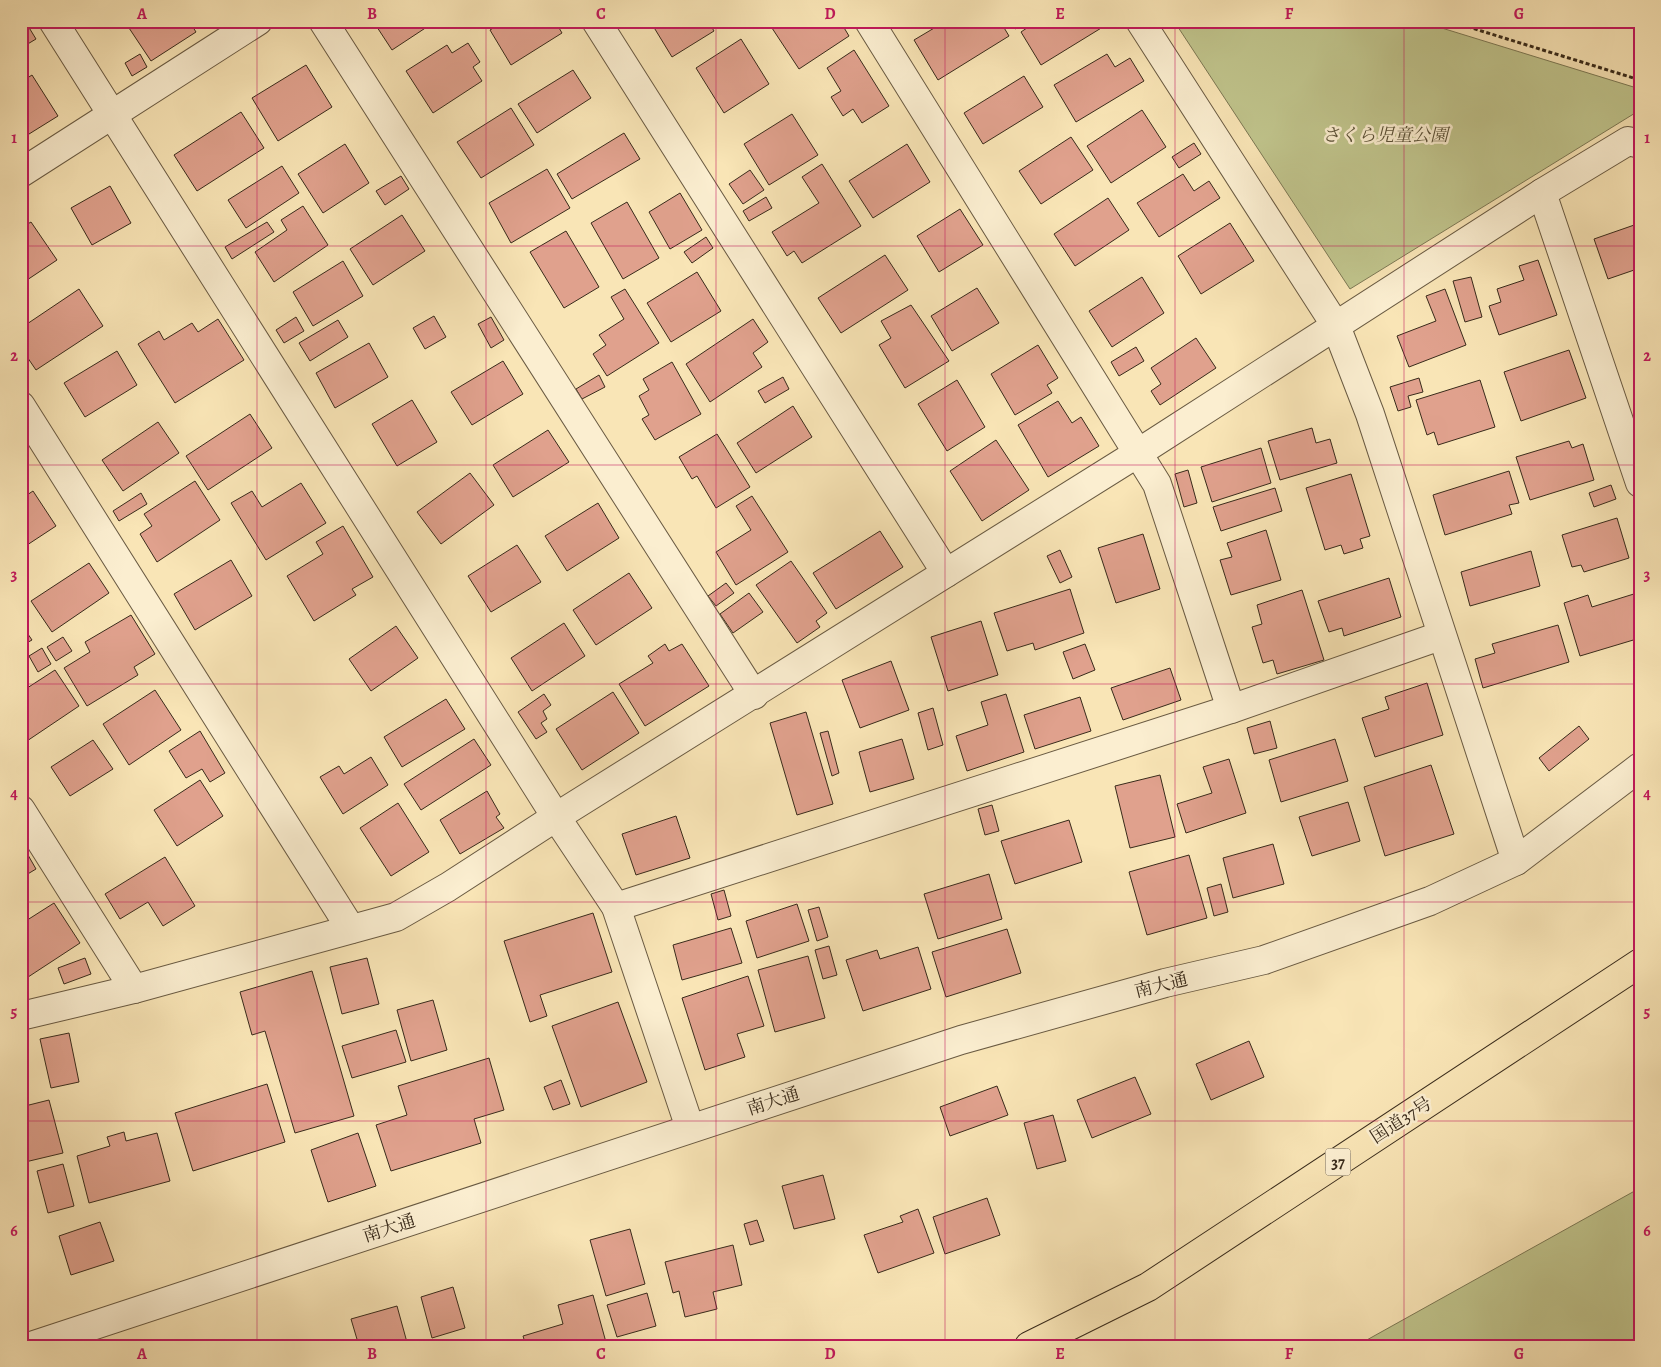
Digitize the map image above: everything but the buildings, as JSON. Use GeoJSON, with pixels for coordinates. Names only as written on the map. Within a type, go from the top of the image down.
{"type":"FeatureCollection","features":[{"type":"Feature","properties":{"kind":"highway","name":"国道37号"},"geometry":{"type":"LineString","coordinates":[[1029,1346],[1148,1287],[1640,963]]}},
{"type":"Feature","properties":{"kind":"street"},"geometry":{"type":"LineString","coordinates":[[53,21],[556,818],[616,907],[690,1128]]}},
{"type":"Feature","properties":{"kind":"street"},"geometry":{"type":"LineString","coordinates":[[21,173],[258,21]]}},
{"type":"Feature","properties":{"kind":"street"},"geometry":{"type":"LineString","coordinates":[[323,21],[754,695]]}},
{"type":"Feature","properties":{"kind":"street"},"geometry":{"type":"LineString","coordinates":[[596,21],[946,573]]}},
{"type":"Feature","properties":{"kind":"street"},"geometry":{"type":"LineString","coordinates":[[869,21],[1157,484],[1231,709]]}},
{"type":"Feature","properties":{"kind":"street"},"geometry":{"type":"LineString","coordinates":[[1140,21],[1336,326],[1370,414],[1440,636],[1516,862]]}},
{"type":"Feature","properties":{"kind":"street"},"geometry":{"type":"LineString","coordinates":[[21,1016],[134,989],[396,917],[448,887],[1138,453],[1542,193],[1628,140],[1640,144]]}},
{"type":"Feature","properties":{"kind":"street"},"geometry":{"type":"LineString","coordinates":[[1542,193],[1640,484]]}},
{"type":"Feature","properties":{"kind":"street"},"geometry":{"type":"LineString","coordinates":[[21,406],[351,929]]}},
{"type":"Feature","properties":{"kind":"street"},"geometry":{"type":"LineString","coordinates":[[616,907],[1231,709],[1440,636]]}},
{"type":"Feature","properties":{"kind":"street","name":"南大通"},"geometry":{"type":"LineString","coordinates":[[31,1346],[961,1040],[1165,983],[1264,960],[1430,901],[1516,862],[1640,767]]}},
{"type":"Feature","properties":{"kind":"street"},"geometry":{"type":"LineString","coordinates":[[21,810],[134,989]]}},
{"type":"Feature","properties":{"kind":"path"},"geometry":{"type":"LineString","coordinates":[[1449,21],[1640,80]]}},
{"type":"Feature","properties":{"kind":"green space","name":"さくら児童公園"},"geometry":{"type":"Polygon","coordinates":[[[1174,21],[1419,21],[1640,89],[1640,110],[1350,289],[1174,21]]]}},
{"type":"Feature","properties":{"kind":"green space"},"geometry":{"type":"Polygon","coordinates":[[[1640,1188],[1640,1346],[1356,1346],[1640,1188]]]}}]}
